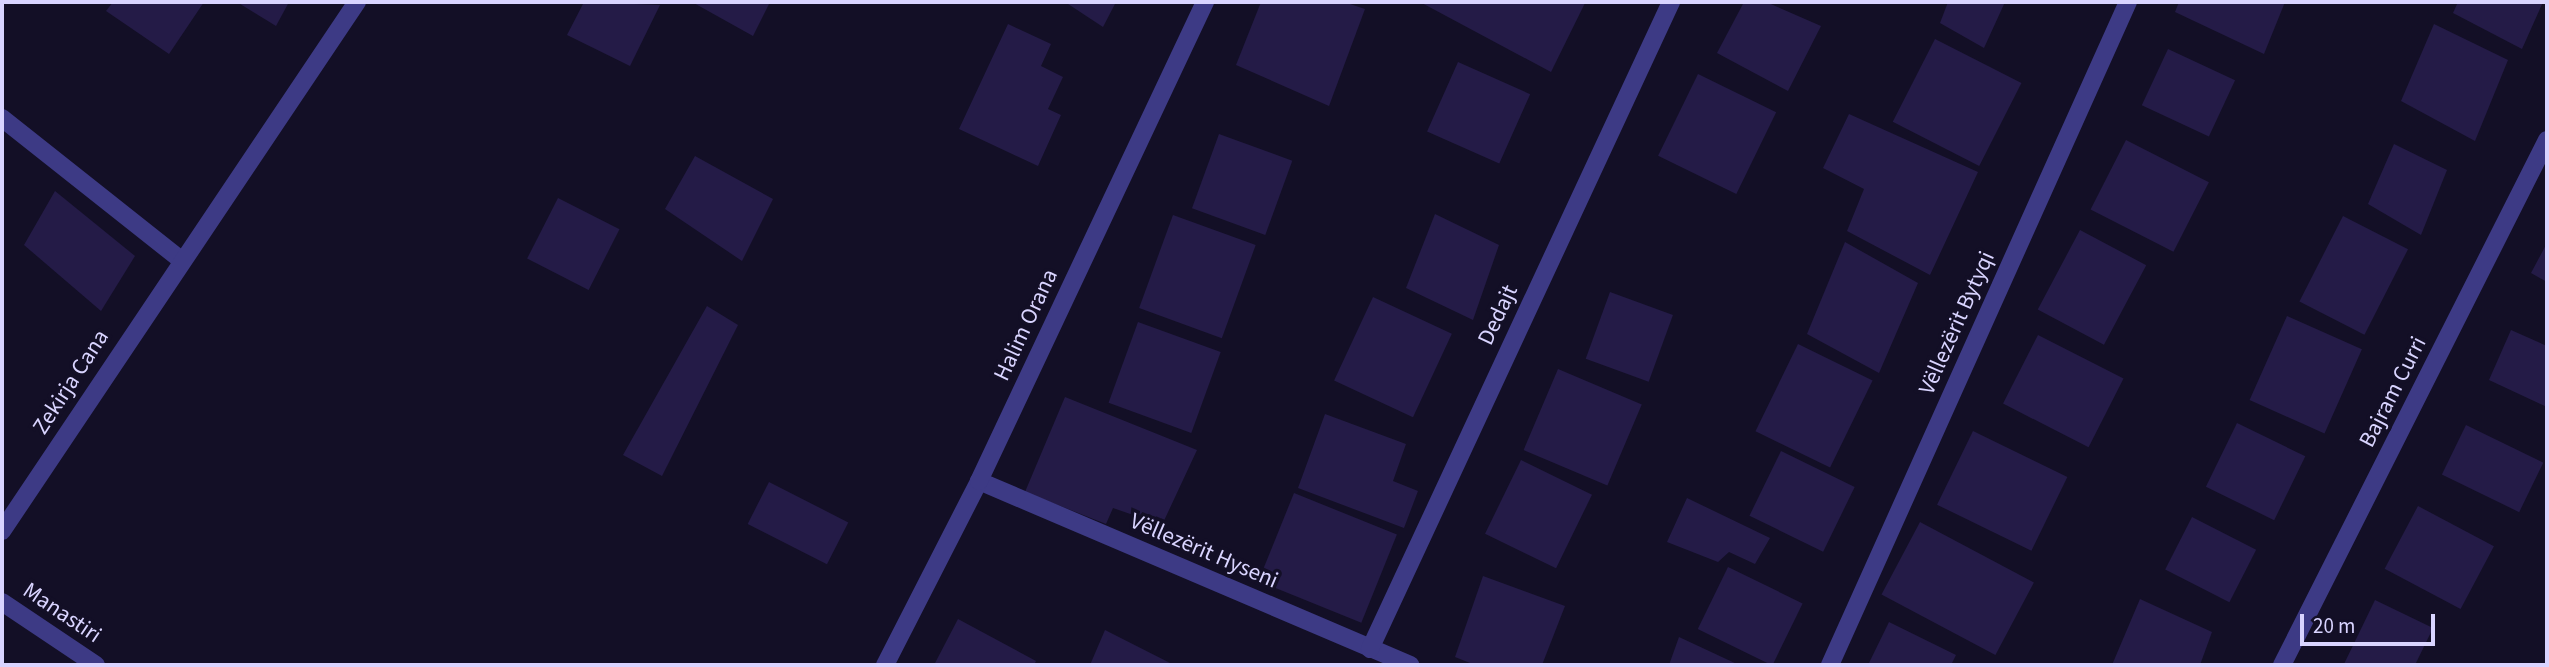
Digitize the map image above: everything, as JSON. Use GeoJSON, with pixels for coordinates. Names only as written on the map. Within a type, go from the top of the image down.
{"type":"FeatureCollection","features":[{"type":"Feature","properties":{"kind":"street","name":"Zekirja Cana"},"geometry":{"type":"LineString","coordinates":[[2,531],[180,259],[357,2]]}},
{"type":"Feature","properties":{"kind":"street","name":"Halim Orana"},"geometry":{"type":"LineString","coordinates":[[885,665],[979,481],[1205,2]]}},
{"type":"Feature","properties":{"kind":"street","name":"Dedajt"},"geometry":{"type":"LineString","coordinates":[[1370,649],[1671,2]]}},
{"type":"Feature","properties":{"kind":"street","name":"Vëllezërit Bytyqi"},"geometry":{"type":"LineString","coordinates":[[1830,665],[2128,2]]}},
{"type":"Feature","properties":{"kind":"street"},"geometry":{"type":"LineString","coordinates":[[2,118],[180,259]]}},
{"type":"Feature","properties":{"kind":"street","name":"Bajram Curri"},"geometry":{"type":"LineString","coordinates":[[2282,665],[2547,140]]}},
{"type":"Feature","properties":{"kind":"street","name":"Vëllezërit Hyseni"},"geometry":{"type":"LineString","coordinates":[[979,481],[1410,665]]}},
{"type":"Feature","properties":{"kind":"street","name":"Manastiri"},"geometry":{"type":"LineString","coordinates":[[2,602],[96,665]]}},
{"type":"Feature","properties":{"kind":"building"},"geometry":{"type":"Polygon","coordinates":[[[113,2],[204,2],[169,54],[106,11],[113,2]]]}},
{"type":"Feature","properties":{"kind":"building"},"geometry":{"type":"Polygon","coordinates":[[[237,2],[289,2],[276,26],[237,2]]]}},
{"type":"Feature","properties":{"kind":"building"},"geometry":{"type":"Polygon","coordinates":[[[584,2],[660,5],[630,66],[567,35],[584,2]]]}},
{"type":"Feature","properties":{"kind":"building"},"geometry":{"type":"Polygon","coordinates":[[[692,2],[770,2],[753,36],[692,2]]]}},
{"type":"Feature","properties":{"kind":"building"},"geometry":{"type":"Polygon","coordinates":[[[1065,2],[1116,2],[1103,27],[1065,2]]]}},
{"type":"Feature","properties":{"kind":"building"},"geometry":{"type":"Polygon","coordinates":[[[1261,2],[1344,2],[1365,9],[1329,106],[1236,65],[1261,2]]]}},
{"type":"Feature","properties":{"kind":"building"},"geometry":{"type":"Polygon","coordinates":[[[1420,2],[1583,2],[1585,3],[1551,72],[1420,2]]]}},
{"type":"Feature","properties":{"kind":"building"},"geometry":{"type":"Polygon","coordinates":[[[1744,2],[1766,2],[1821,26],[1788,91],[1717,53],[1744,2]]]}},
{"type":"Feature","properties":{"kind":"building"},"geometry":{"type":"Polygon","coordinates":[[[1948,2],[2005,2],[1984,48],[1940,23],[1948,2]]]}},
{"type":"Feature","properties":{"kind":"building"},"geometry":{"type":"Polygon","coordinates":[[[2179,2],[2285,2],[2264,54],[2175,12],[2179,2]]]}},
{"type":"Feature","properties":{"kind":"building"},"geometry":{"type":"Polygon","coordinates":[[[2458,2],[2543,2],[2522,49],[2453,13],[2458,2]]]}},
{"type":"Feature","properties":{"kind":"building"},"geometry":{"type":"Polygon","coordinates":[[[1008,24],[1051,44],[1041,66],[1063,77],[1048,109],[1061,115],[1038,166],[959,129],[1008,24]]]}},
{"type":"Feature","properties":{"kind":"building"},"geometry":{"type":"Polygon","coordinates":[[[2434,24],[2508,60],[2475,141],[2401,101],[2434,24]]]}},
{"type":"Feature","properties":{"kind":"building"},"geometry":{"type":"Polygon","coordinates":[[[1935,39],[2021,83],[1979,166],[1893,122],[1935,39]]]}},
{"type":"Feature","properties":{"kind":"building"},"geometry":{"type":"Polygon","coordinates":[[[2168,49],[2235,80],[2209,136],[2142,105],[2168,49]]]}},
{"type":"Feature","properties":{"kind":"building"},"geometry":{"type":"Polygon","coordinates":[[[1458,62],[1530,94],[1499,164],[1427,131],[1458,62]]]}},
{"type":"Feature","properties":{"kind":"building"},"geometry":{"type":"Polygon","coordinates":[[[1698,74],[1776,112],[1736,194],[1658,156],[1698,74]]]}},
{"type":"Feature","properties":{"kind":"building"},"geometry":{"type":"Polygon","coordinates":[[[1849,114],[1978,172],[1930,275],[1847,231],[1864,189],[1823,168],[1849,114]]]}},
{"type":"Feature","properties":{"kind":"building"},"geometry":{"type":"Polygon","coordinates":[[[1219,134],[1292,161],[1265,235],[1192,208],[1219,134]]]}},
{"type":"Feature","properties":{"kind":"building"},"geometry":{"type":"Polygon","coordinates":[[[2126,140],[2209,182],[2173,252],[2091,209],[2126,140]]]}},
{"type":"Feature","properties":{"kind":"building"},"geometry":{"type":"Polygon","coordinates":[[[2394,144],[2447,170],[2421,235],[2368,204],[2394,144]]]}},
{"type":"Feature","properties":{"kind":"building"},"geometry":{"type":"Polygon","coordinates":[[[695,156],[773,199],[742,261],[665,209],[695,156]]]}},
{"type":"Feature","properties":{"kind":"building"},"geometry":{"type":"Polygon","coordinates":[[[55,191],[135,256],[101,311],[24,245],[55,191]]]}},
{"type":"Feature","properties":{"kind":"building"},"geometry":{"type":"Polygon","coordinates":[[[558,198],[619,229],[589,290],[527,259],[558,198]]]}},
{"type":"Feature","properties":{"kind":"building"},"geometry":{"type":"Polygon","coordinates":[[[1435,214],[1499,245],[1473,320],[1406,288],[1435,214]]]}},
{"type":"Feature","properties":{"kind":"building"},"geometry":{"type":"Polygon","coordinates":[[[1173,215],[1256,245],[1222,338],[1139,308],[1173,215]]]}},
{"type":"Feature","properties":{"kind":"building"},"geometry":{"type":"Polygon","coordinates":[[[2343,216],[2408,249],[2364,335],[2299,302],[2343,216]]]}},
{"type":"Feature","properties":{"kind":"building"},"geometry":{"type":"Polygon","coordinates":[[[2080,230],[2146,265],[2104,345],[2038,309],[2080,230]]]}},
{"type":"Feature","properties":{"kind":"building"},"geometry":{"type":"Polygon","coordinates":[[[1845,242],[1918,283],[1879,373],[1807,334],[1845,242]]]}},
{"type":"Feature","properties":{"kind":"building"},"geometry":{"type":"Polygon","coordinates":[[[2547,243],[2547,282],[2531,273],[2547,243]]]}},
{"type":"Feature","properties":{"kind":"building"},"geometry":{"type":"Polygon","coordinates":[[[1610,292],[1673,315],[1649,382],[1586,359],[1610,292]]]}},
{"type":"Feature","properties":{"kind":"building"},"geometry":{"type":"Polygon","coordinates":[[[1373,297],[1452,334],[1413,417],[1334,380],[1373,297]]]}},
{"type":"Feature","properties":{"kind":"building"},"geometry":{"type":"Polygon","coordinates":[[[707,306],[738,325],[662,476],[623,455],[707,306]]]}},
{"type":"Feature","properties":{"kind":"building"},"geometry":{"type":"Polygon","coordinates":[[[2287,316],[2362,349],[2324,433],[2250,400],[2287,316]]]}},
{"type":"Feature","properties":{"kind":"building"},"geometry":{"type":"Polygon","coordinates":[[[1138,322],[1221,352],[1191,433],[1109,403],[1138,322]]]}},
{"type":"Feature","properties":{"kind":"building"},"geometry":{"type":"Polygon","coordinates":[[[2511,330],[2547,346],[2547,407],[2489,380],[2511,330]]]}},
{"type":"Feature","properties":{"kind":"building"},"geometry":{"type":"Polygon","coordinates":[[[2038,335],[2124,379],[2089,447],[2003,404],[2038,335]]]}},
{"type":"Feature","properties":{"kind":"building"},"geometry":{"type":"Polygon","coordinates":[[[1798,344],[1873,380],[1830,468],[1755,431],[1798,344]]]}},
{"type":"Feature","properties":{"kind":"building"},"geometry":{"type":"Polygon","coordinates":[[[1558,369],[1642,405],[1607,486],[1524,450],[1558,369]]]}},
{"type":"Feature","properties":{"kind":"building"},"geometry":{"type":"Polygon","coordinates":[[[1065,397],[1197,450],[1162,525],[1113,508],[1106,524],[1025,492],[1065,397]]]}},
{"type":"Feature","properties":{"kind":"building"},"geometry":{"type":"Polygon","coordinates":[[[1325,414],[1406,444],[1393,481],[1418,491],[1404,528],[1298,488],[1325,414]]]}},
{"type":"Feature","properties":{"kind":"building"},"geometry":{"type":"Polygon","coordinates":[[[2237,423],[2305,456],[2274,520],[2206,487],[2237,423]]]}},
{"type":"Feature","properties":{"kind":"building"},"geometry":{"type":"Polygon","coordinates":[[[2466,425],[2543,463],[2519,512],[2442,474],[2466,425]]]}},
{"type":"Feature","properties":{"kind":"building"},"geometry":{"type":"Polygon","coordinates":[[[1973,431],[2067,477],[2031,551],[1937,505],[1973,431]]]}},
{"type":"Feature","properties":{"kind":"building"},"geometry":{"type":"Polygon","coordinates":[[[1781,451],[1855,487],[1823,552],[1749,516],[1781,451]]]}},
{"type":"Feature","properties":{"kind":"building"},"geometry":{"type":"Polygon","coordinates":[[[1521,460],[1592,495],[1556,568],[1485,534],[1521,460]]]}},
{"type":"Feature","properties":{"kind":"building"},"geometry":{"type":"Polygon","coordinates":[[[769,482],[848,522],[827,564],[748,524],[769,482]]]}},
{"type":"Feature","properties":{"kind":"building"},"geometry":{"type":"Polygon","coordinates":[[[1294,493],[1397,535],[1361,623],[1258,581],[1294,493]]]}},
{"type":"Feature","properties":{"kind":"building"},"geometry":{"type":"Polygon","coordinates":[[[1687,498],[1770,538],[1755,564],[1729,552],[1718,562],[1667,542],[1687,498]]]}},
{"type":"Feature","properties":{"kind":"building"},"geometry":{"type":"Polygon","coordinates":[[[2418,506],[2494,546],[2461,609],[2385,569],[2418,506]]]}},
{"type":"Feature","properties":{"kind":"building"},"geometry":{"type":"Polygon","coordinates":[[[2192,517],[2256,550],[2229,602],[2165,570],[2192,517]]]}},
{"type":"Feature","properties":{"kind":"building"},"geometry":{"type":"Polygon","coordinates":[[[1920,522],[2034,583],[1995,655],[1882,594],[1920,522]]]}},
{"type":"Feature","properties":{"kind":"building"},"geometry":{"type":"Polygon","coordinates":[[[1728,567],[1803,603],[1773,665],[1698,629],[1728,567]]]}},
{"type":"Feature","properties":{"kind":"building"},"geometry":{"type":"Polygon","coordinates":[[[1483,576],[1565,606],[1542,665],[1475,665],[1455,657],[1483,576]]]}},
{"type":"Feature","properties":{"kind":"building"},"geometry":{"type":"Polygon","coordinates":[[[2140,599],[2212,632],[2200,665],[2112,665],[2140,599]]]}},
{"type":"Feature","properties":{"kind":"building"},"geometry":{"type":"Polygon","coordinates":[[[2375,600],[2433,628],[2415,665],[2344,664],[2375,600]]]}},
{"type":"Feature","properties":{"kind":"building"},"geometry":{"type":"Polygon","coordinates":[[[958,619],[1036,661],[1034,665],[934,665],[958,619]]]}},
{"type":"Feature","properties":{"kind":"building"},"geometry":{"type":"Polygon","coordinates":[[[1889,622],[1956,655],[1951,665],[1868,665],[1889,622]]]}},
{"type":"Feature","properties":{"kind":"building"},"geometry":{"type":"Polygon","coordinates":[[[1105,630],[1174,665],[1090,665],[1105,630]]]}},
{"type":"Feature","properties":{"kind":"building"},"geometry":{"type":"Polygon","coordinates":[[[1679,637],[1739,665],[1669,665],[1679,637]]]}}]}
